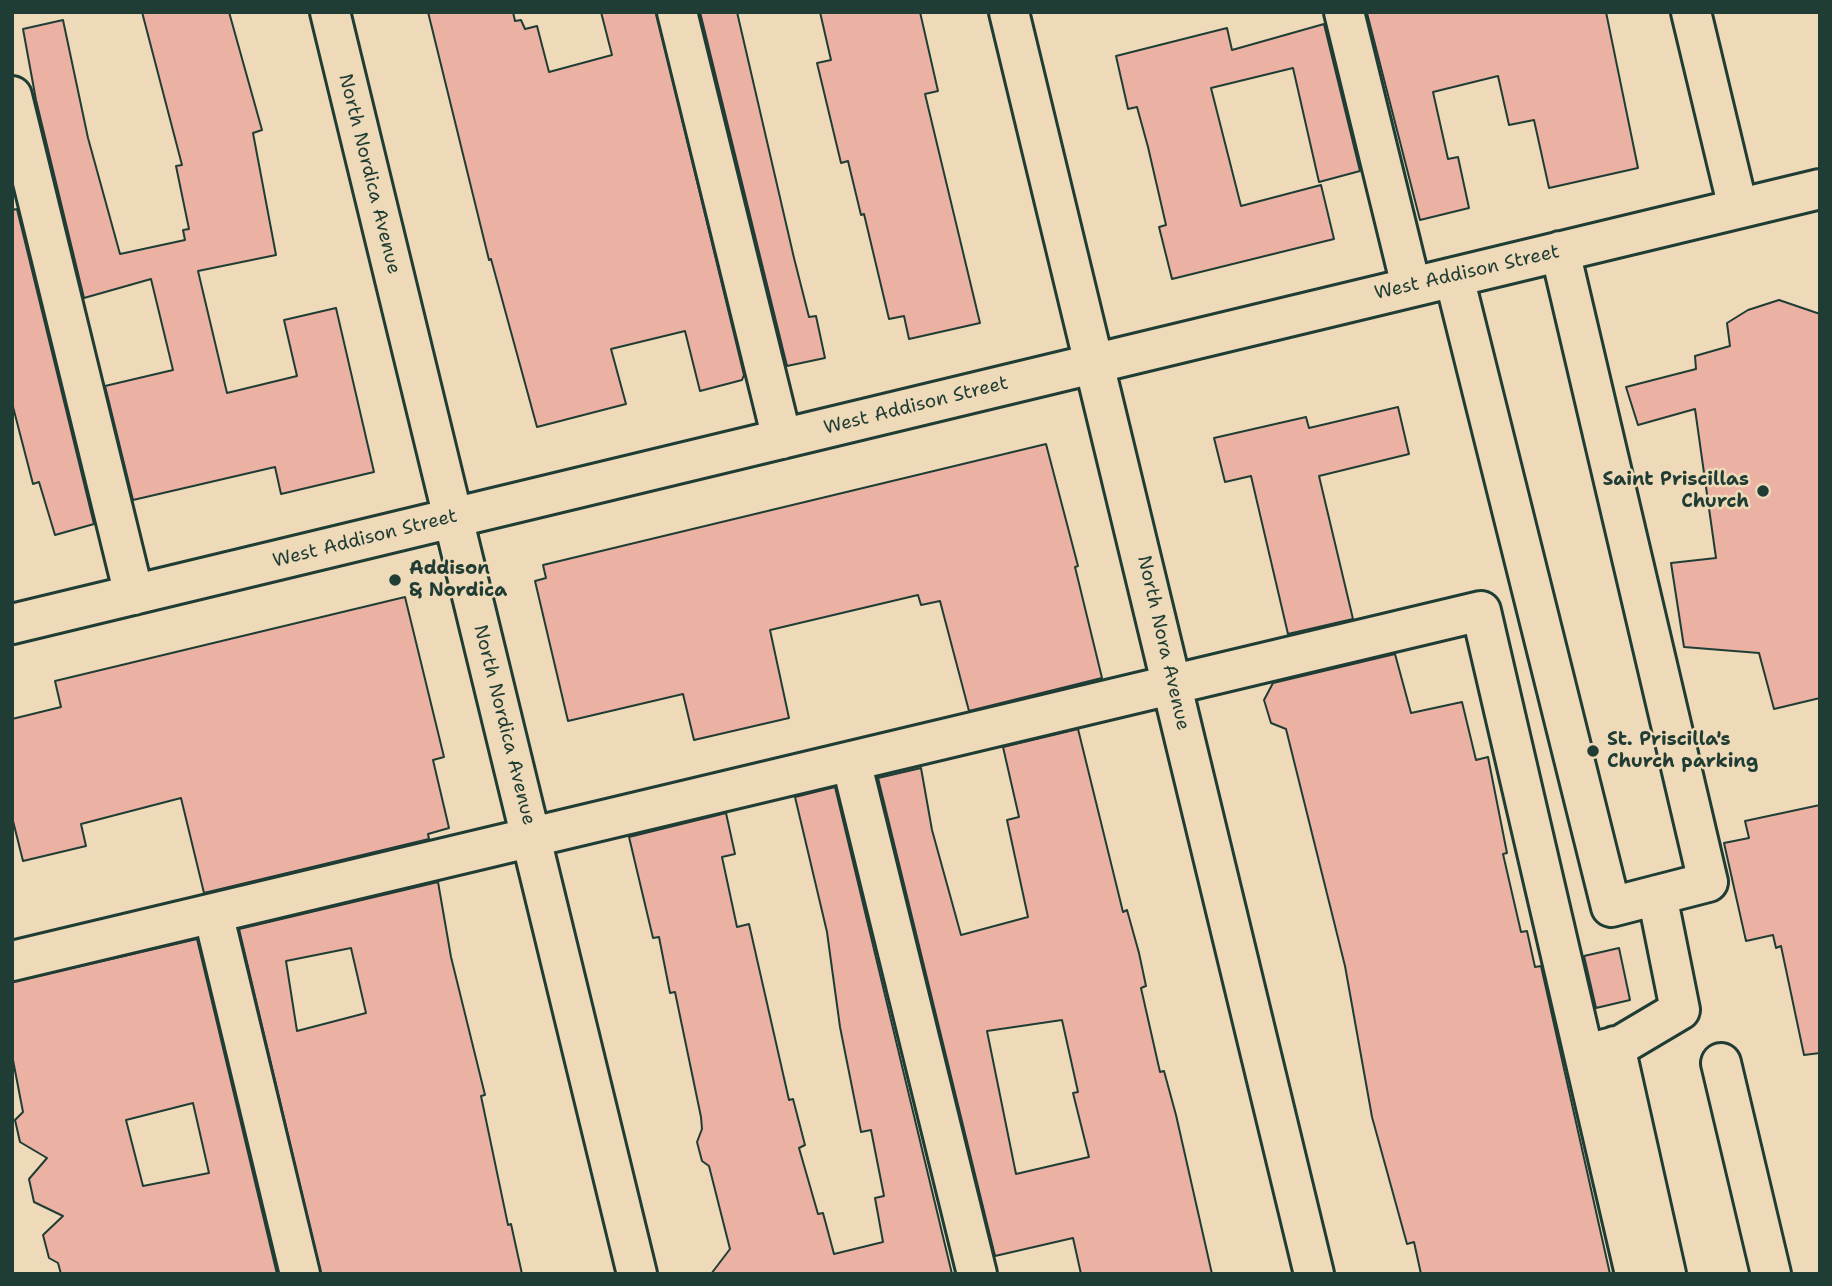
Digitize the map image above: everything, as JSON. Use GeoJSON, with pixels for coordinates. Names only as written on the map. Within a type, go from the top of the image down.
{"type":"FeatureCollection","features":[{"type":"Feature","properties":{"kind":"street","name":"North Nordica Avenue"},"geometry":{"type":"LineString","coordinates":[[330,12],[637,1274]]}},
{"type":"Feature","properties":{"kind":"street"},"geometry":{"type":"LineString","coordinates":[[677,12],[782,439]]}},
{"type":"Feature","properties":{"kind":"street","name":"North Nora Avenue"},"geometry":{"type":"LineString","coordinates":[[1009,12],[1096,363],[1314,1274]]}},
{"type":"Feature","properties":{"kind":"street"},"geometry":{"type":"LineString","coordinates":[[1344,12],[1412,286]]}},
{"type":"Feature","properties":{"kind":"street"},"geometry":{"type":"LineString","coordinates":[[1691,12],[1738,208]]}},
{"type":"Feature","properties":{"kind":"street"},"geometry":{"type":"LineString","coordinates":[[12,96],[134,595]]}},
{"type":"Feature","properties":{"kind":"street","name":"West Addison Street"},"geometry":{"type":"LineString","coordinates":[[12,624],[1820,189]]}},
{"type":"Feature","properties":{"kind":"street"},"geometry":{"type":"LineString","coordinates":[[1454,277],[1611,907],[1708,882],[1560,251]]}},
{"type":"Feature","properties":{"kind":"street"},"geometry":{"type":"LineString","coordinates":[[12,961],[1480,611],[1599,1050],[1666,1274]]}},
{"type":"Feature","properties":{"kind":"street"},"geometry":{"type":"LineString","coordinates":[[851,761],[977,1274]]}},
{"type":"Feature","properties":{"kind":"street"},"geometry":{"type":"LineString","coordinates":[[1599,1050],[1680,1010],[1657,895]]}},
{"type":"Feature","properties":{"kind":"street"},"geometry":{"type":"LineString","coordinates":[[213,913],[300,1274]]}},
{"type":"Feature","properties":{"kind":"street"},"geometry":{"type":"LineString","coordinates":[[1599,1050],[1635,1274]]}},
{"type":"Feature","properties":{"kind":"street"},"geometry":{"type":"LineString","coordinates":[[1721,1063],[1771,1274]]}},
{"type":"Feature","properties":{"kind":"building"},"geometry":{"type":"Polygon","coordinates":[[[142,12],[229,12],[262,130],[253,133],[276,255],[198,271],[227,393],[297,376],[284,320],[336,308],[374,472],[281,494],[275,467],[133,500],[105,386],[173,370],[151,279],[84,298],[36,100],[23,29],[63,20],[88,138],[120,254],[185,240],[183,230],[189,229],[176,166],[182,165],[142,12]]]}},
{"type":"Feature","properties":{"kind":"building"},"geometry":{"type":"Polygon","coordinates":[[[428,12],[513,12],[515,21],[521,20],[525,29],[537,26],[549,72],[612,55],[601,12],[656,12],[744,375],[742,380],[700,391],[685,331],[611,349],[626,404],[537,427],[491,259],[489,260],[428,12]]]}},
{"type":"Feature","properties":{"kind":"building"},"geometry":{"type":"Polygon","coordinates":[[[700,12],[737,12],[809,317],[816,316],[825,358],[787,366],[700,12]]]}},
{"type":"Feature","properties":{"kind":"building"},"geometry":{"type":"Polygon","coordinates":[[[820,12],[920,12],[938,91],[925,94],[980,323],[909,339],[904,316],[889,319],[864,214],[861,215],[848,161],[841,163],[817,63],[831,60],[820,12]]]}},
{"type":"Feature","properties":{"kind":"building"},"geometry":{"type":"Polygon","coordinates":[[[1606,12],[1638,168],[1549,188],[1534,120],[1509,125],[1498,76],[1433,92],[1448,159],[1458,157],[1469,208],[1420,220],[1367,13],[1606,12]]]}},
{"type":"Feature","properties":{"kind":"building"},"geometry":{"type":"Polygon","coordinates":[[[1324,24],[1360,171],[1319,182],[1293,68],[1211,88],[1241,206],[1321,185],[1334,239],[1172,279],[1159,227],[1166,225],[1148,147],[1137,107],[1128,109],[1116,56],[1227,28],[1232,50],[1324,24]]]}},
{"type":"Feature","properties":{"kind":"building"},"geometry":{"type":"Polygon","coordinates":[[[17,209],[94,524],[55,535],[39,482],[33,484],[12,403],[12,210],[17,209]]]}},
{"type":"Feature","properties":{"kind":"building","name":"Saint Priscillas Church"},"geometry":{"type":"Polygon","coordinates":[[[1779,300],[1820,314],[1820,698],[1774,709],[1759,653],[1684,647],[1671,563],[1716,558],[1695,409],[1638,425],[1626,387],[1696,369],[1695,356],[1730,346],[1727,323],[1748,310],[1779,300]]]}},
{"type":"Feature","properties":{"kind":"building"},"geometry":{"type":"Polygon","coordinates":[[[1398,407],[1409,454],[1319,476],[1353,619],[1288,634],[1251,476],[1225,482],[1214,438],[1306,417],[1309,428],[1398,407]]]}},
{"type":"Feature","properties":{"kind":"building"},"geometry":{"type":"Polygon","coordinates":[[[1046,444],[1078,566],[1075,567],[1102,678],[969,711],[940,601],[921,605],[918,595],[770,630],[789,718],[694,740],[683,694],[568,721],[535,581],[546,578],[543,565],[1046,444]]]}},
{"type":"Feature","properties":{"kind":"building"},"geometry":{"type":"Polygon","coordinates":[[[405,597],[444,757],[433,760],[449,828],[428,834],[429,839],[204,893],[181,798],[81,824],[86,846],[23,861],[12,817],[12,719],[61,707],[55,681],[405,597]]]}},
{"type":"Feature","properties":{"kind":"building"},"geometry":{"type":"Polygon","coordinates":[[[1395,654],[1411,713],[1462,702],[1476,760],[1488,757],[1507,853],[1503,854],[1521,932],[1527,931],[1535,967],[1541,966],[1610,1274],[1421,1274],[1414,1242],[1407,1244],[1372,1117],[1345,966],[1286,729],[1271,723],[1264,700],[1273,683],[1395,654]]]}},
{"type":"Feature","properties":{"kind":"building"},"geometry":{"type":"Polygon","coordinates":[[[1078,729],[1123,912],[1127,910],[1139,953],[1146,986],[1141,988],[1160,1072],[1164,1071],[1176,1115],[1212,1274],[1081,1274],[1073,1238],[995,1256],[878,778],[921,768],[932,830],[961,935],[1028,917],[1007,820],[1019,817],[1003,747],[1078,729]],[[1062,1020],[987,1031],[1016,1174],[1089,1157],[1073,1093],[1078,1092],[1062,1020]]]}},
{"type":"Feature","properties":{"kind":"building"},"geometry":{"type":"Polygon","coordinates":[[[835,787],[952,1274],[711,1274],[730,1249],[709,1166],[702,1161],[697,1142],[702,1129],[701,1117],[675,992],[670,993],[659,937],[653,938],[629,837],[726,813],[735,854],[722,857],[737,927],[749,924],[789,1100],[793,1099],[805,1145],[799,1148],[818,1214],[823,1213],[834,1254],[883,1242],[875,1198],[884,1196],[871,1130],[861,1132],[840,1027],[827,932],[795,797],[835,787]]]}},
{"type":"Feature","properties":{"kind":"building"},"geometry":{"type":"Polygon","coordinates":[[[1820,805],[1820,1053],[1804,1055],[1781,946],[1776,948],[1773,935],[1746,941],[1724,843],[1749,838],[1745,821],[1820,805]]]}},
{"type":"Feature","properties":{"kind":"building"},"geometry":{"type":"Polygon","coordinates":[[[438,882],[451,957],[485,1095],[481,1096],[508,1225],[511,1224],[522,1274],[321,1274],[239,929],[438,882]],[[351,948],[286,961],[297,1031],[366,1013],[351,948]]]}},
{"type":"Feature","properties":{"kind":"building"},"geometry":{"type":"Polygon","coordinates":[[[197,939],[277,1274],[61,1274],[58,1263],[49,1258],[43,1235],[63,1216],[34,1202],[29,1179],[47,1158],[20,1142],[15,1120],[23,1112],[12,1055],[12,982],[197,939]],[[193,1103],[126,1120],[143,1186],[209,1173],[193,1103]]]}},
{"type":"Feature","properties":{"kind":"building"},"geometry":{"type":"Polygon","coordinates":[[[1619,948],[1630,1000],[1596,1008],[1584,956],[1619,948]]]}},
{"type":"Feature","properties":{"kind":"place","name":"Saint Priscillas Church"},"geometry":{"type":"Point","coordinates":[1763,491]}},
{"type":"Feature","properties":{"kind":"place","name":"Addison & Nordica"},"geometry":{"type":"Point","coordinates":[395,580]}},
{"type":"Feature","properties":{"kind":"place","name":"St. Priscilla's Church parking"},"geometry":{"type":"Point","coordinates":[1593,751]}}]}
